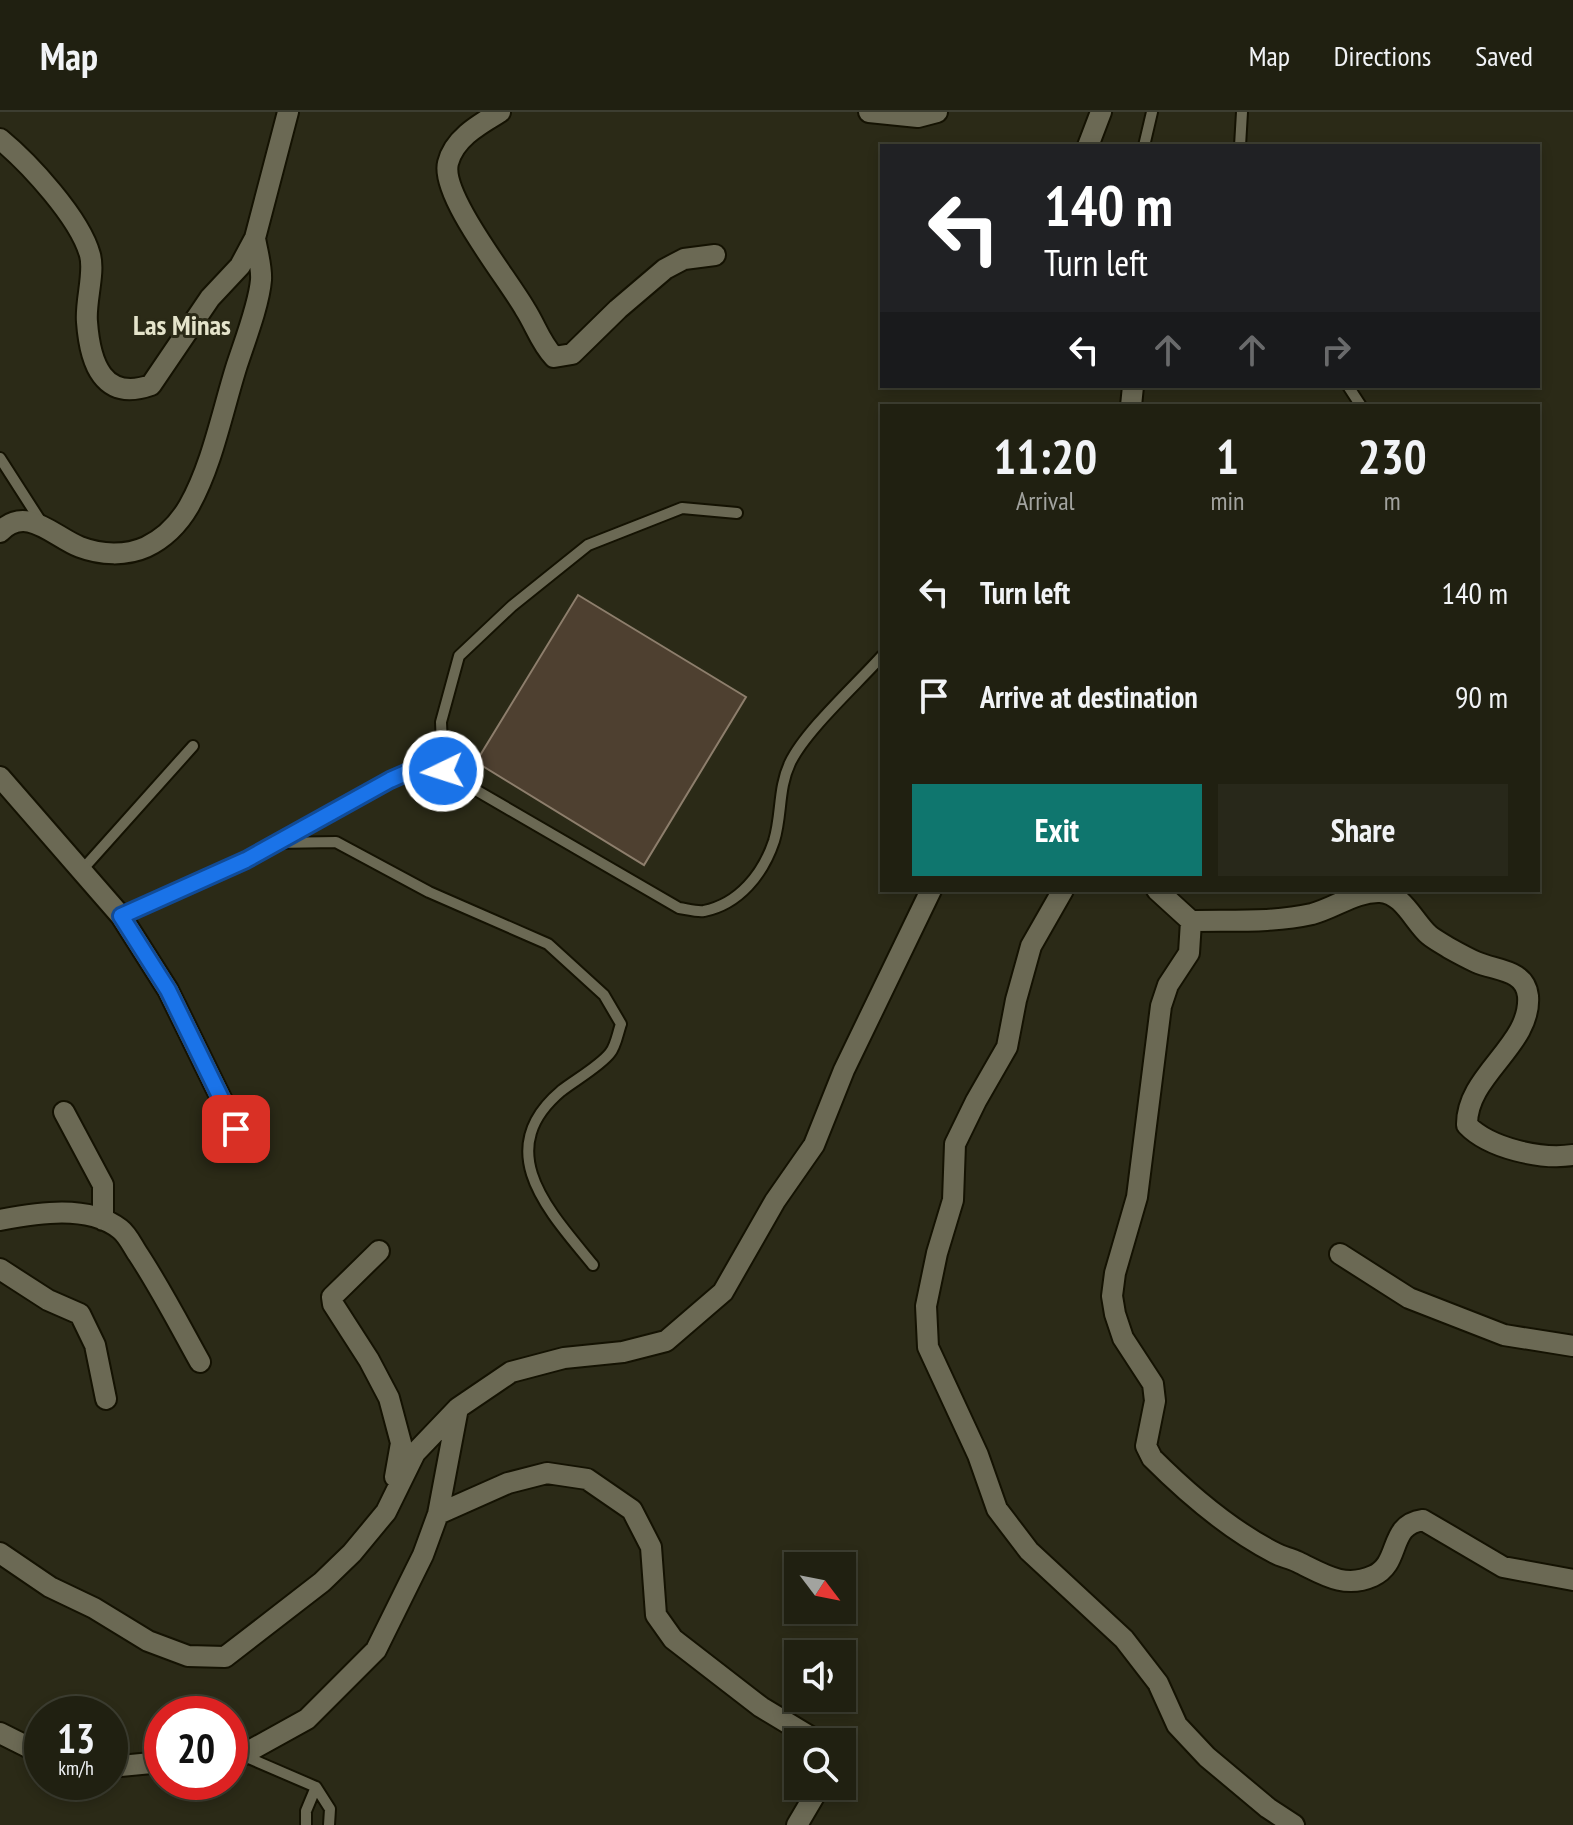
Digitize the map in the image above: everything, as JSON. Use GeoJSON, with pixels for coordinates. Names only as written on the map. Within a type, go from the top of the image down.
{"type":"FeatureCollection","features":[{"type":"Feature","properties":{"kind":"street"},"geometry":{"type":"LineString","coordinates":[[0,139],[22,157],[67,211],[91,256],[87,323],[97,366],[107,383],[119,390],[137,390],[151,385],[210,298],[240,266],[255,238],[288,112]]}},
{"type":"Feature","properties":{"kind":"street"},"geometry":{"type":"LineString","coordinates":[[500,112],[477,124],[453,150],[447,164],[449,183],[460,209],[554,357],[572,354],[665,269],[684,259],[715,255]]}},
{"type":"Feature","properties":{"kind":"street"},"geometry":{"type":"LineString","coordinates":[[869,112],[918,117],[937,112]]}},
{"type":"Feature","properties":{"kind":"street"},"geometry":{"type":"LineString","coordinates":[[1089,144],[1101,112]]}},
{"type":"Feature","properties":{"kind":"street"},"geometry":{"type":"LineString","coordinates":[[0,532],[18,521],[44,526],[80,547],[119,554],[145,548],[171,532],[189,506],[202,475],[249,326],[261,280],[255,238]]}},
{"type":"Feature","properties":{"kind":"street"},"geometry":{"type":"LineString","coordinates":[[0,777],[121,916],[168,990],[236,1129]]}},
{"type":"Feature","properties":{"kind":"street"},"geometry":{"type":"LineString","coordinates":[[0,1553],[50,1587],[94,1608],[148,1641],[188,1656],[225,1657],[322,1582],[352,1553],[386,1512],[415,1453],[458,1408],[511,1372],[564,1358],[623,1352],[666,1341],[723,1292],[775,1201],[814,1145],[844,1070],[930,892]]}},
{"type":"Feature","properties":{"kind":"street"},"geometry":{"type":"LineString","coordinates":[[1062,892],[1031,946],[1007,1047],[955,1144],[953,1200],[937,1253],[926,1306],[928,1347],[978,1455],[997,1509],[1029,1551],[1124,1639],[1158,1683],[1177,1725],[1207,1757],[1268,1808],[1294,1825]]}},
{"type":"Feature","properties":{"kind":"street"},"geometry":{"type":"LineString","coordinates":[[1159,892],[1191,921],[1281,920],[1316,913],[1365,893],[1385,892],[1400,901],[1428,935],[1478,963],[1505,970],[1525,985],[1528,999],[1521,1027],[1472,1095],[1466,1109],[1467,1125],[1488,1140],[1542,1154],[1573,1155]]}},
{"type":"Feature","properties":{"kind":"street"},"geometry":{"type":"LineString","coordinates":[[1191,921],[1189,953],[1168,985],[1161,1006],[1137,1197],[1115,1273],[1112,1296],[1123,1338],[1153,1384],[1155,1401],[1146,1446],[1152,1458],[1243,1535],[1277,1555],[1340,1582],[1352,1582],[1378,1573],[1389,1562],[1400,1532],[1410,1522],[1423,1520],[1503,1567],[1573,1580]]}},
{"type":"Feature","properties":{"kind":"street"},"geometry":{"type":"LineString","coordinates":[[64,1112],[103,1185],[103,1220]]}},
{"type":"Feature","properties":{"kind":"street"},"geometry":{"type":"LineString","coordinates":[[0,1220],[26,1215],[81,1213],[122,1230],[154,1278],[200,1362]]}},
{"type":"Feature","properties":{"kind":"street"},"geometry":{"type":"LineString","coordinates":[[379,1251],[332,1297],[333,1304],[382,1383],[401,1443],[386,1512]]}},
{"type":"Feature","properties":{"kind":"street"},"geometry":{"type":"LineString","coordinates":[[1340,1254],[1409,1298],[1504,1335],[1571,1344]]}},
{"type":"Feature","properties":{"kind":"street"},"geometry":{"type":"LineString","coordinates":[[0,1269],[48,1300],[80,1314],[95,1345],[106,1399]]}},
{"type":"Feature","properties":{"kind":"street"},"geometry":{"type":"LineString","coordinates":[[248,1750],[307,1719],[376,1650],[423,1555],[438,1514],[458,1408]]}},
{"type":"Feature","properties":{"kind":"street"},"geometry":{"type":"LineString","coordinates":[[438,1514],[508,1483],[547,1473],[587,1479],[632,1510],[651,1547],[656,1615],[661,1626],[673,1639],[761,1707],[796,1728]]}},
{"type":"Feature","properties":{"kind":"street"},"geometry":{"type":"LineString","coordinates":[[0,1733],[24,1745]]}},
{"type":"Feature","properties":{"kind":"street"},"geometry":{"type":"LineString","coordinates":[[797,1825],[812,1800]]}},
{"type":"Feature","properties":{"kind":"lane"},"geometry":{"type":"LineString","coordinates":[[1144,144],[1152,112]]}},
{"type":"Feature","properties":{"kind":"lane"},"geometry":{"type":"LineString","coordinates":[[1240,144],[1242,112]]}},
{"type":"Feature","properties":{"kind":"lane"},"geometry":{"type":"LineString","coordinates":[[0,458],[44,526]]}},
{"type":"Feature","properties":{"kind":"lane"},"geometry":{"type":"LineString","coordinates":[[443,771],[441,722],[459,656],[512,606],[588,545],[682,508],[737,513]]}},
{"type":"Feature","properties":{"kind":"lane"},"geometry":{"type":"LineString","coordinates":[[121,916],[246,860],[415,769],[443,771],[679,908],[701,911],[730,902],[760,874],[775,839],[780,794],[790,762],[880,658]]}},
{"type":"Feature","properties":{"kind":"lane"},"geometry":{"type":"LineString","coordinates":[[82,870],[193,746]]}},
{"type":"Feature","properties":{"kind":"lane"},"geometry":{"type":"LineString","coordinates":[[274,843],[336,842],[429,892],[548,944],[604,995],[621,1024],[610,1053],[558,1094],[531,1126],[527,1156],[544,1203],[593,1265]]}},
{"type":"Feature","properties":{"kind":"lane"},"geometry":{"type":"LineString","coordinates":[[248,1761],[316,1787],[330,1809],[329,1825]]}},
{"type":"Feature","properties":{"kind":"lane"},"geometry":{"type":"LineString","coordinates":[[306,1825],[306,1811],[316,1787]]}},
{"type":"Feature","properties":{"kind":"building"},"geometry":{"type":"Polygon","coordinates":[[[578,595],[746,697],[644,865],[476,762],[578,595]]]}},
{"type":"Feature","properties":{"kind":"district","name":"Las Minas"},"geometry":{"type":"Point","coordinates":[182,324]}},
{"type":"Feature","properties":{"kind":"route"},"geometry":{"type":"LineString","coordinates":[[236,1129],[168,990],[121,916],[246,860],[390,780],[415,769],[443,771]]}}]}
